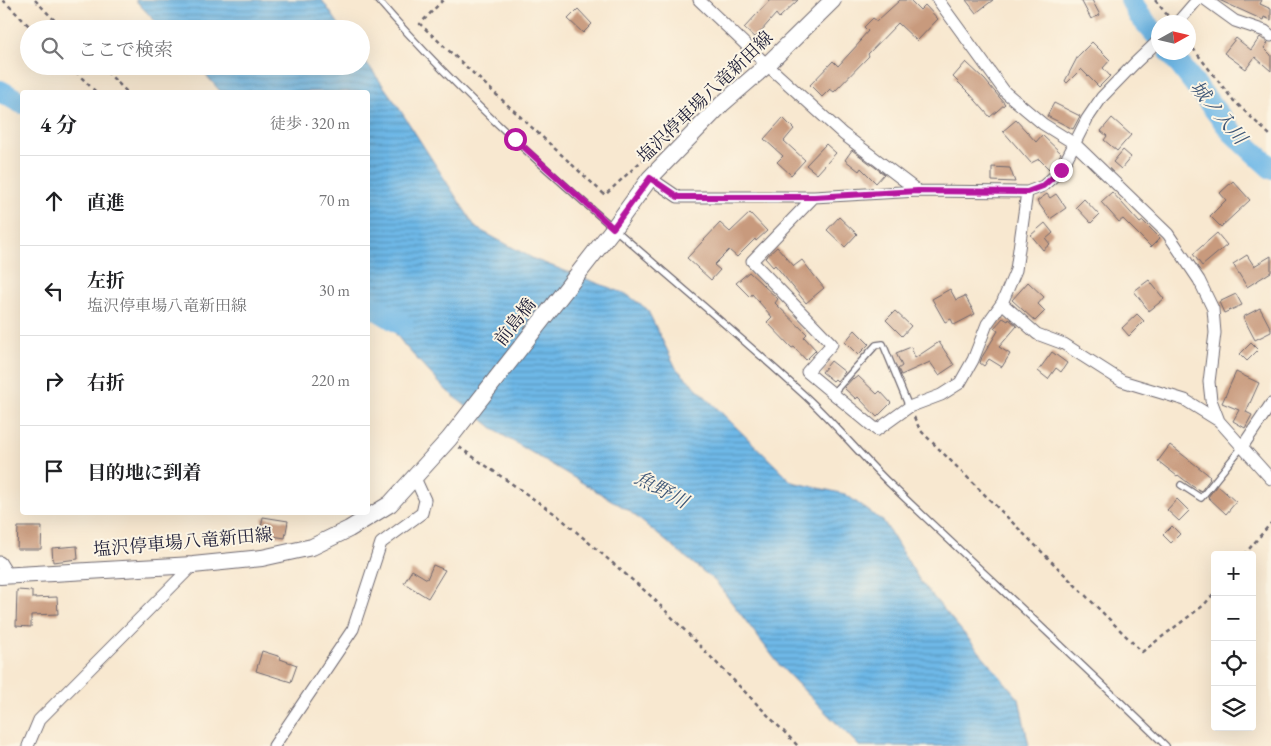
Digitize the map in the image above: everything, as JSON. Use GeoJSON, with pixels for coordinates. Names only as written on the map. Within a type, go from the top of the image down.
{"type":"FeatureCollection","features":[{"type":"Feature","properties":{"kind":"main road","name":"塩沢停車場八竜新田線"},"geometry":{"type":"LineString","coordinates":[[613,228],[650,178],[722,104],[767,65],[833,0]]}},
{"type":"Feature","properties":{"kind":"main road","name":"前島橋"},"geometry":{"type":"LineString","coordinates":[[449,439],[613,228]]}},
{"type":"Feature","properties":{"kind":"main road","name":"塩沢停車場八竜新田線"},"geometry":{"type":"LineString","coordinates":[[2,571],[193,565],[262,558],[312,547],[349,529],[390,504],[449,439]]}},
{"type":"Feature","properties":{"kind":"street"},"geometry":{"type":"LineString","coordinates":[[699,0],[843,134],[918,191]]}},
{"type":"Feature","properties":{"kind":"street"},"geometry":{"type":"LineString","coordinates":[[938,0],[1005,92],[1043,124],[1075,144],[1168,234],[1213,309],[1215,333],[1209,382],[1211,400],[1219,420],[1271,479]]}},
{"type":"Feature","properties":{"kind":"street"},"geometry":{"type":"LineString","coordinates":[[1184,15],[1197,0]]}},
{"type":"Feature","properties":{"kind":"street"},"geometry":{"type":"LineString","coordinates":[[1206,0],[1235,21],[1265,31],[1271,36]]}},
{"type":"Feature","properties":{"kind":"street"},"geometry":{"type":"LineString","coordinates":[[650,178],[678,197],[814,197],[918,191],[1027,192],[1043,186],[1061,170],[1086,120],[1102,97],[1151,48]]}},
{"type":"Feature","properties":{"kind":"street"},"geometry":{"type":"LineString","coordinates":[[814,197],[752,261],[832,344],[807,372],[877,430],[909,407],[941,396],[960,383],[973,360],[987,324],[1002,303],[1016,270],[1027,192]]}},
{"type":"Feature","properties":{"kind":"street"},"geometry":{"type":"LineString","coordinates":[[1002,303],[1037,334],[1064,344],[1122,381],[1184,400],[1219,420]]}},
{"type":"Feature","properties":{"kind":"street"},"geometry":{"type":"LineString","coordinates":[[1242,447],[1271,404]]}},
{"type":"Feature","properties":{"kind":"street"},"geometry":{"type":"LineString","coordinates":[[274,746],[353,629],[381,543],[422,513],[426,500],[415,478]]}},
{"type":"Feature","properties":{"kind":"street"},"geometry":{"type":"LineString","coordinates":[[28,746],[39,720],[193,565]]}},
{"type":"Feature","properties":{"kind":"lane"},"geometry":{"type":"LineString","coordinates":[[378,0],[461,89],[613,228],[804,395],[887,481],[1092,673],[1166,746]]}},
{"type":"Feature","properties":{"kind":"lane"},"geometry":{"type":"LineString","coordinates":[[833,393],[876,345],[883,344],[909,407]]}},
{"type":"Feature","properties":{"kind":"lane"},"geometry":{"type":"LineString","coordinates":[[1181,485],[1201,498],[1242,447]]}},
{"type":"Feature","properties":{"kind":"path"},"geometry":{"type":"LineString","coordinates":[[3,0],[23,20]]}},
{"type":"Feature","properties":{"kind":"path"},"geometry":{"type":"LineString","coordinates":[[35,0],[54,20]]}},
{"type":"Feature","properties":{"kind":"path"},"geometry":{"type":"LineString","coordinates":[[443,0],[420,24],[605,195],[684,121]]}},
{"type":"Feature","properties":{"kind":"path"},"geometry":{"type":"LineString","coordinates":[[1155,0],[1168,15]]}},
{"type":"Feature","properties":{"kind":"path"},"geometry":{"type":"LineString","coordinates":[[1196,52],[1234,100],[1271,136]]}},
{"type":"Feature","properties":{"kind":"path"},"geometry":{"type":"LineString","coordinates":[[79,75],[94,90]]}},
{"type":"Feature","properties":{"kind":"path"},"geometry":{"type":"LineString","coordinates":[[110,75],[125,90]]}},
{"type":"Feature","properties":{"kind":"path"},"geometry":{"type":"LineString","coordinates":[[909,407],[920,430],[1142,652],[1204,605],[1212,596]]}},
{"type":"Feature","properties":{"kind":"path"},"geometry":{"type":"LineString","coordinates":[[449,439],[558,516],[652,598],[798,746]]}},
{"type":"Feature","properties":{"kind":"path"},"geometry":{"type":"LineString","coordinates":[[1247,551],[1271,523]]}},
{"type":"Feature","properties":{"kind":"water"},"geometry":{"type":"Polygon","coordinates":[[[135,0],[322,0],[336,20],[154,20],[135,0]]]}},
{"type":"Feature","properties":{"kind":"water","name":"魚野川"},"geometry":{"type":"Polygon","coordinates":[[[370,68],[397,105],[476,228],[536,260],[626,294],[647,309],[676,368],[792,482],[845,494],[884,522],[920,581],[1019,699],[1029,746],[859,746],[781,667],[716,582],[628,510],[499,433],[446,390],[405,346],[370,300],[370,90],[219,90],[206,75],[370,75],[370,68]]]}},
{"type":"Feature","properties":{"kind":"building"},"geometry":{"type":"Polygon","coordinates":[[[770,0],[798,0],[779,18],[776,14],[755,38],[744,28],[770,0]]]}},
{"type":"Feature","properties":{"kind":"building"},"geometry":{"type":"Polygon","coordinates":[[[900,0],[910,0],[920,10],[925,5],[938,19],[917,41],[898,23],[834,92],[830,89],[822,97],[810,85],[833,61],[838,66],[861,41],[868,31],[864,27],[873,18],[877,21],[900,0]]]}},
{"type":"Feature","properties":{"kind":"building"},"geometry":{"type":"Polygon","coordinates":[[[966,0],[993,0],[976,13],[966,0]]]}},
{"type":"Feature","properties":{"kind":"building"},"geometry":{"type":"Polygon","coordinates":[[[1081,0],[1092,0],[1100,15],[1091,19],[1081,0]]]}},
{"type":"Feature","properties":{"kind":"building"},"geometry":{"type":"Polygon","coordinates":[[[1219,0],[1262,0],[1260,4],[1271,9],[1271,20],[1264,17],[1263,20],[1219,0]]]}},
{"type":"Feature","properties":{"kind":"building"},"geometry":{"type":"Polygon","coordinates":[[[578,9],[592,24],[583,33],[568,19],[578,9]]]}},
{"type":"Feature","properties":{"kind":"building"},"geometry":{"type":"Polygon","coordinates":[[[1260,37],[1268,43],[1264,48],[1271,55],[1271,71],[1255,57],[1246,69],[1224,53],[1236,38],[1251,50],[1260,37]]]}},
{"type":"Feature","properties":{"kind":"building"},"geometry":{"type":"Polygon","coordinates":[[[1092,42],[1110,60],[1103,68],[1110,76],[1099,87],[1081,69],[1067,83],[1065,81],[1078,56],[1092,42]]]}},
{"type":"Feature","properties":{"kind":"building"},"geometry":{"type":"Polygon","coordinates":[[[966,62],[985,80],[1005,104],[990,117],[953,77],[966,62]]]}},
{"type":"Feature","properties":{"kind":"building"},"geometry":{"type":"Polygon","coordinates":[[[1054,103],[1080,116],[1073,129],[1047,116],[1054,103]]]}},
{"type":"Feature","properties":{"kind":"building"},"geometry":{"type":"Polygon","coordinates":[[[783,118],[794,129],[784,141],[805,160],[791,175],[777,162],[783,156],[764,139],[783,118]]]}},
{"type":"Feature","properties":{"kind":"building"},"geometry":{"type":"Polygon","coordinates":[[[1112,118],[1131,135],[1117,151],[1104,140],[1107,136],[1101,131],[1112,118]]]}},
{"type":"Feature","properties":{"kind":"building"},"geometry":{"type":"Polygon","coordinates":[[[1016,120],[1036,142],[1042,135],[1061,153],[1049,169],[1039,159],[1031,163],[1003,131],[1016,120]]]}},
{"type":"Feature","properties":{"kind":"building"},"geometry":{"type":"Polygon","coordinates":[[[826,144],[836,153],[817,174],[806,165],[826,144]]]}},
{"type":"Feature","properties":{"kind":"building"},"geometry":{"type":"Polygon","coordinates":[[[852,150],[884,174],[876,183],[861,168],[859,171],[845,160],[852,150]]]}},
{"type":"Feature","properties":{"kind":"building"},"geometry":{"type":"Polygon","coordinates":[[[1123,150],[1131,157],[1121,169],[1113,162],[1123,150]]]}},
{"type":"Feature","properties":{"kind":"building"},"geometry":{"type":"Polygon","coordinates":[[[992,167],[1010,168],[1015,182],[992,181],[992,167]]]}},
{"type":"Feature","properties":{"kind":"building"},"geometry":{"type":"Polygon","coordinates":[[[1233,181],[1250,200],[1221,227],[1210,216],[1226,200],[1220,193],[1233,181]]]}},
{"type":"Feature","properties":{"kind":"building"},"geometry":{"type":"Polygon","coordinates":[[[1112,192],[1140,223],[1143,221],[1160,238],[1151,247],[1123,219],[1119,222],[1101,202],[1112,192]]]}},
{"type":"Feature","properties":{"kind":"building"},"geometry":{"type":"Polygon","coordinates":[[[1047,194],[1050,198],[1056,194],[1066,208],[1050,219],[1037,201],[1047,194]]]}},
{"type":"Feature","properties":{"kind":"building"},"geometry":{"type":"Polygon","coordinates":[[[1084,199],[1099,215],[1091,223],[1076,207],[1084,199]]]}},
{"type":"Feature","properties":{"kind":"building"},"geometry":{"type":"Polygon","coordinates":[[[750,213],[767,231],[756,241],[755,239],[737,257],[729,250],[714,265],[720,270],[711,280],[687,258],[720,223],[730,232],[750,213]]]}},
{"type":"Feature","properties":{"kind":"building"},"geometry":{"type":"Polygon","coordinates":[[[839,217],[857,234],[845,247],[827,230],[839,217]]]}},
{"type":"Feature","properties":{"kind":"building"},"geometry":{"type":"Polygon","coordinates":[[[1045,223],[1053,233],[1046,239],[1050,244],[1043,250],[1031,235],[1045,223]]]}},
{"type":"Feature","properties":{"kind":"building"},"geometry":{"type":"Polygon","coordinates":[[[1217,233],[1227,245],[1202,266],[1193,254],[1217,233]]]}},
{"type":"Feature","properties":{"kind":"building"},"geometry":{"type":"Polygon","coordinates":[[[777,247],[794,266],[802,260],[824,288],[806,303],[775,265],[773,267],[765,258],[777,247]]]}},
{"type":"Feature","properties":{"kind":"building"},"geometry":{"type":"Polygon","coordinates":[[[1247,255],[1254,266],[1271,256],[1271,272],[1247,287],[1233,264],[1247,255]]]}},
{"type":"Feature","properties":{"kind":"building"},"geometry":{"type":"Polygon","coordinates":[[[749,272],[778,299],[775,303],[807,334],[804,337],[816,350],[806,360],[767,322],[772,317],[752,294],[750,297],[736,283],[749,272]]]}},
{"type":"Feature","properties":{"kind":"building"},"geometry":{"type":"Polygon","coordinates":[[[1149,280],[1164,299],[1149,311],[1134,291],[1149,280]]]}},
{"type":"Feature","properties":{"kind":"building"},"geometry":{"type":"Polygon","coordinates":[[[1028,282],[1044,297],[1038,304],[1045,311],[1035,321],[1012,300],[1028,282]]]}},
{"type":"Feature","properties":{"kind":"building"},"geometry":{"type":"Polygon","coordinates":[[[950,289],[956,300],[965,296],[975,314],[954,325],[951,319],[945,322],[932,299],[950,289]]]}},
{"type":"Feature","properties":{"kind":"building"},"geometry":{"type":"Polygon","coordinates":[[[1236,294],[1242,305],[1224,313],[1219,302],[1236,294]]]}},
{"type":"Feature","properties":{"kind":"building"},"geometry":{"type":"Polygon","coordinates":[[[1260,308],[1271,332],[1255,340],[1243,317],[1260,308]]]}},
{"type":"Feature","properties":{"kind":"building"},"geometry":{"type":"Polygon","coordinates":[[[895,311],[911,326],[902,336],[886,320],[895,311]]]}},
{"type":"Feature","properties":{"kind":"building"},"geometry":{"type":"Polygon","coordinates":[[[1137,314],[1144,321],[1129,336],[1122,328],[1137,314]]]}},
{"type":"Feature","properties":{"kind":"building"},"geometry":{"type":"Polygon","coordinates":[[[1003,318],[1008,321],[1009,319],[1017,326],[999,347],[1010,354],[1002,367],[989,359],[984,366],[980,363],[982,357],[998,331],[994,328],[1003,318]]]}},
{"type":"Feature","properties":{"kind":"building"},"geometry":{"type":"Polygon","coordinates":[[[855,330],[869,344],[858,355],[845,342],[855,330]]]}},
{"type":"Feature","properties":{"kind":"building"},"geometry":{"type":"Polygon","coordinates":[[[939,342],[954,365],[939,375],[930,362],[901,375],[898,369],[902,366],[896,353],[911,347],[915,358],[939,342]]]}},
{"type":"Feature","properties":{"kind":"building"},"geometry":{"type":"Polygon","coordinates":[[[1251,343],[1258,350],[1247,361],[1240,354],[1251,343]]]}},
{"type":"Feature","properties":{"kind":"building"},"geometry":{"type":"Polygon","coordinates":[[[1052,352],[1067,363],[1061,372],[1056,368],[1048,379],[1038,371],[1052,352]]]}},
{"type":"Feature","properties":{"kind":"building"},"geometry":{"type":"Polygon","coordinates":[[[831,361],[845,372],[837,381],[835,379],[833,381],[822,372],[831,361]]]}},
{"type":"Feature","properties":{"kind":"building"},"geometry":{"type":"Polygon","coordinates":[[[1236,372],[1259,383],[1246,412],[1252,415],[1245,428],[1233,421],[1239,410],[1222,403],[1236,372]]]}},
{"type":"Feature","properties":{"kind":"building"},"geometry":{"type":"Polygon","coordinates":[[[858,376],[877,394],[880,391],[891,403],[877,417],[858,397],[856,399],[844,388],[853,378],[858,376]]]}},
{"type":"Feature","properties":{"kind":"building"},"geometry":{"type":"Polygon","coordinates":[[[1170,445],[1210,476],[1210,479],[1201,491],[1158,461],[1170,445]]]}},
{"type":"Feature","properties":{"kind":"building"},"geometry":{"type":"Polygon","coordinates":[[[1217,485],[1236,502],[1226,514],[1208,497],[1217,485]]]}},
{"type":"Feature","properties":{"kind":"building"},"geometry":{"type":"Polygon","coordinates":[[[1177,499],[1189,511],[1179,521],[1167,510],[1177,499]]]}},
{"type":"Feature","properties":{"kind":"building"},"geometry":{"type":"Polygon","coordinates":[[[263,517],[288,521],[285,538],[260,534],[263,517]]]}},
{"type":"Feature","properties":{"kind":"building"},"geometry":{"type":"Polygon","coordinates":[[[1172,526],[1180,534],[1171,543],[1163,535],[1172,526]]]}},
{"type":"Feature","properties":{"kind":"building"},"geometry":{"type":"Polygon","coordinates":[[[18,527],[42,527],[41,549],[17,549],[18,527]]]}},
{"type":"Feature","properties":{"kind":"building"},"geometry":{"type":"Polygon","coordinates":[[[77,546],[78,559],[53,562],[52,548],[77,546]]]}},
{"type":"Feature","properties":{"kind":"building"},"geometry":{"type":"Polygon","coordinates":[[[433,565],[445,570],[428,598],[404,583],[412,570],[427,579],[433,565]]]}},
{"type":"Feature","properties":{"kind":"building"},"geometry":{"type":"Polygon","coordinates":[[[17,590],[32,591],[32,598],[57,597],[58,614],[31,615],[31,627],[16,626],[17,590]]]}},
{"type":"Feature","properties":{"kind":"building"},"geometry":{"type":"Polygon","coordinates":[[[262,651],[297,665],[291,682],[256,671],[262,651]]]}},
{"type":"Feature","properties":{"kind":"waterway","name":"城ノ入川"},"geometry":{"type":"LineString","coordinates":[[1131,0],[1139,15],[1151,29]]}},
{"type":"Feature","properties":{"kind":"waterway","name":"城ノ入川"},"geometry":{"type":"LineString","coordinates":[[1176,60],[1232,132],[1271,168]]}},
{"type":"Feature","properties":{"kind":"waterway"},"geometry":{"type":"LineString","coordinates":[[0,91],[20,102]]}},
{"type":"Feature","properties":{"kind":"waterway"},"geometry":{"type":"LineString","coordinates":[[370,305],[403,325]]}},
{"type":"Feature","properties":{"kind":"route"},"geometry":{"type":"LineString","coordinates":[[515,139],[613,228],[650,178],[678,197],[814,197],[918,191],[1027,192],[1043,186],[1061,170]]}}]}
